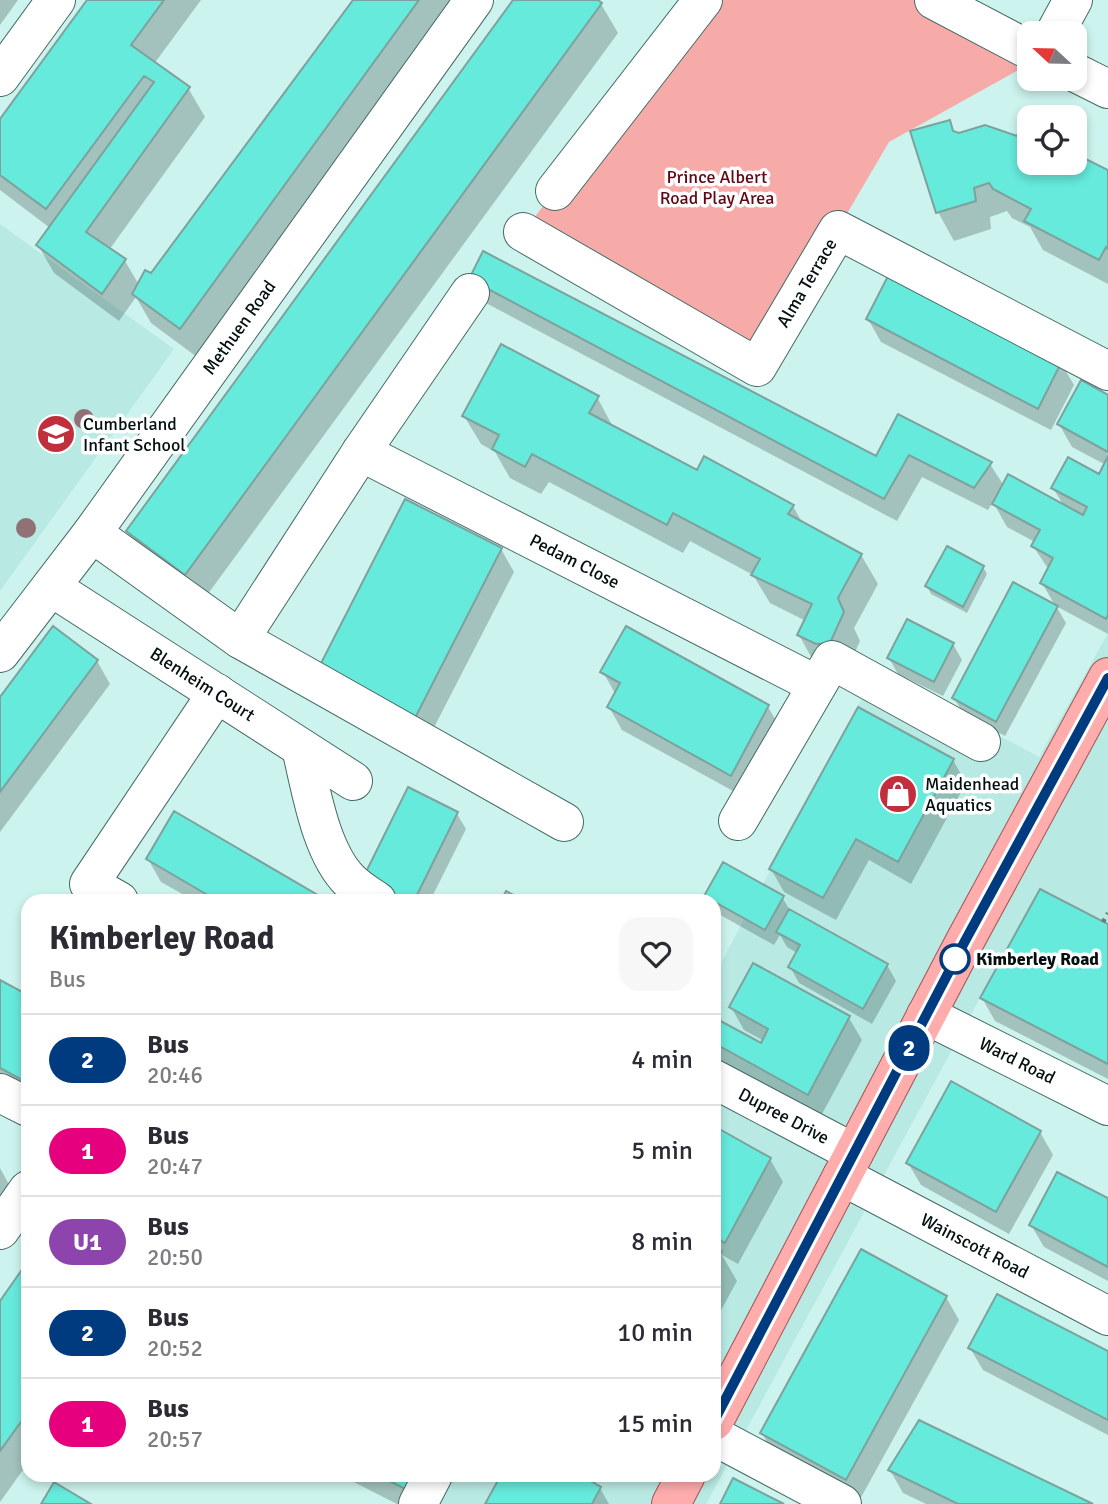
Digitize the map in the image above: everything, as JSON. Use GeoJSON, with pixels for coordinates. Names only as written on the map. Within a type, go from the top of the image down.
{"type":"FeatureCollection","features":[{"type":"Feature","properties":{"kind":"main road"},"geometry":{"type":"LineString","coordinates":[[721,1408],[926,1015],[1108,677]]}},
{"type":"Feature","properties":{"kind":"main road"},"geometry":{"type":"LineString","coordinates":[[671,1504],[682,1482]]}},
{"type":"Feature","properties":{"kind":"street"},"geometry":{"type":"LineString","coordinates":[[0,77],[56,0]]}},
{"type":"Feature","properties":{"kind":"street","name":"Methuen Road"},"geometry":{"type":"LineString","coordinates":[[0,653],[92,533],[474,0]]}},
{"type":"Feature","properties":{"kind":"street"},"geometry":{"type":"LineString","coordinates":[[555,191],[703,0]]}},
{"type":"Feature","properties":{"kind":"street"},"geometry":{"type":"LineString","coordinates":[[933,0],[1017,44]]}},
{"type":"Feature","properties":{"kind":"street"},"geometry":{"type":"LineString","coordinates":[[1062,21],[1073,0]]}},
{"type":"Feature","properties":{"kind":"street"},"geometry":{"type":"LineString","coordinates":[[1087,78],[1108,89]]}},
{"type":"Feature","properties":{"kind":"street","name":"Alma Terrace"},"geometry":{"type":"LineString","coordinates":[[523,232],[757,367],[838,230],[1108,371]]}},
{"type":"Feature","properties":{"kind":"street"},"geometry":{"type":"LineString","coordinates":[[240,639],[361,452],[470,293]]}},
{"type":"Feature","properties":{"kind":"street","name":"Pedam Close"},"geometry":{"type":"LineString","coordinates":[[361,452],[803,677]]}},
{"type":"Feature","properties":{"kind":"street"},"geometry":{"type":"LineString","coordinates":[[92,533],[240,639],[564,822]]}},
{"type":"Feature","properties":{"kind":"street","name":"Blenheim Court"},"geometry":{"type":"LineString","coordinates":[[51,587],[354,781]]}},
{"type":"Feature","properties":{"kind":"street"},"geometry":{"type":"LineString","coordinates":[[738,821],[803,677],[832,660],[981,742]]}},
{"type":"Feature","properties":{"kind":"street"},"geometry":{"type":"LineString","coordinates":[[107,894],[89,884],[217,693]]}},
{"type":"Feature","properties":{"kind":"street"},"geometry":{"type":"LineString","coordinates":[[302,748],[318,816],[332,856],[350,881],[368,894]]}},
{"type":"Feature","properties":{"kind":"street","name":"Ward Road"},"geometry":{"type":"LineString","coordinates":[[926,1015],[1108,1106]]}},
{"type":"Feature","properties":{"kind":"street","name":"Dupree Drive"},"geometry":{"type":"LineString","coordinates":[[721,1083],[848,1165]]}},
{"type":"Feature","properties":{"kind":"street"},"geometry":{"type":"LineString","coordinates":[[0,1093],[21,1104]]}},
{"type":"Feature","properties":{"kind":"street","name":"Wainscott Road"},"geometry":{"type":"LineString","coordinates":[[848,1165],[1108,1316]]}},
{"type":"Feature","properties":{"kind":"street"},"geometry":{"type":"LineString","coordinates":[[0,1230],[21,1200]]}},
{"type":"Feature","properties":{"kind":"street"},"geometry":{"type":"LineString","coordinates":[[721,1440],[842,1504]]}},
{"type":"Feature","properties":{"kind":"street"},"geometry":{"type":"LineString","coordinates":[[418,1504],[429,1482]]}},
{"type":"Feature","properties":{"kind":"path"},"geometry":{"type":"LineString","coordinates":[[1103,922],[1108,913]]}},
{"type":"Feature","properties":{"kind":"shaded area","name":"Cumberland Infant School"},"geometry":{"type":"Polygon","coordinates":[[[0,224],[174,349],[0,591],[0,224]]]}},
{"type":"Feature","properties":{"kind":"shaded area"},"geometry":{"type":"Polygon","coordinates":[[[1108,633],[1108,1064],[980,998],[721,1476],[721,963],[877,670],[1039,757],[1108,633]]]}},
{"type":"Feature","properties":{"kind":"shaded area"},"geometry":{"type":"Polygon","coordinates":[[[440,1482],[718,1482],[706,1504],[429,1504],[440,1482]]]}},
{"type":"Feature","properties":{"kind":"green space","name":"Prince Albert Road Play Area"},"geometry":{"type":"Polygon","coordinates":[[[703,0],[934,0],[1017,56],[1017,71],[889,142],[757,367],[523,232],[703,0]]]}},
{"type":"Feature","properties":{"kind":"building"},"geometry":{"type":"Polygon","coordinates":[[[87,0],[164,0],[131,45],[190,87],[86,232],[126,259],[102,294],[36,245],[154,82],[144,76],[46,209],[0,175],[0,119],[87,0]]]}},
{"type":"Feature","properties":{"kind":"building"},"geometry":{"type":"Polygon","coordinates":[[[353,0],[419,0],[180,329],[132,294],[145,270],[151,273],[353,0]]]}},
{"type":"Feature","properties":{"kind":"building"},"geometry":{"type":"Polygon","coordinates":[[[513,0],[598,0],[602,3],[185,575],[126,531],[513,0]]]}},
{"type":"Feature","properties":{"kind":"building"},"geometry":{"type":"Polygon","coordinates":[[[950,120],[953,131],[959,133],[985,125],[1017,136],[1017,175],[1087,175],[1087,160],[1108,170],[1108,249],[1106,247],[1099,260],[1024,221],[1031,209],[993,189],[989,183],[974,188],[976,201],[936,213],[910,131],[950,120]]]}},
{"type":"Feature","properties":{"kind":"building"},"geometry":{"type":"Polygon","coordinates":[[[483,251],[876,456],[898,414],[992,462],[974,488],[909,455],[884,499],[469,279],[483,251]]]}},
{"type":"Feature","properties":{"kind":"building"},"geometry":{"type":"Polygon","coordinates":[[[890,272],[1062,361],[1038,409],[866,319],[890,272]]]}},
{"type":"Feature","properties":{"kind":"building"},"geometry":{"type":"Polygon","coordinates":[[[501,344],[599,396],[589,413],[697,470],[704,456],[794,505],[788,514],[862,554],[838,598],[844,612],[830,643],[816,644],[797,635],[812,604],[751,575],[760,559],[673,513],[667,525],[532,454],[525,467],[492,449],[499,435],[462,416],[501,344]]]}},
{"type":"Feature","properties":{"kind":"building"},"geometry":{"type":"Polygon","coordinates":[[[1081,380],[1108,395],[1108,452],[1057,424],[1081,380]]]}},
{"type":"Feature","properties":{"kind":"building"},"geometry":{"type":"Polygon","coordinates":[[[1108,456],[1106,619],[1040,583],[1053,558],[1031,546],[1040,530],[992,504],[1008,474],[1083,515],[1087,507],[1051,488],[1068,457],[1099,474],[1108,456]]]}},
{"type":"Feature","properties":{"kind":"building"},"geometry":{"type":"Polygon","coordinates":[[[405,499],[502,548],[414,720],[317,671],[405,499]]]}},
{"type":"Feature","properties":{"kind":"building"},"geometry":{"type":"Polygon","coordinates":[[[947,546],[984,566],[963,607],[925,586],[947,546]]]}},
{"type":"Feature","properties":{"kind":"building"},"geometry":{"type":"Polygon","coordinates":[[[1013,582],[1058,606],[996,722],[952,698],[1013,582]]]}},
{"type":"Feature","properties":{"kind":"building"},"geometry":{"type":"Polygon","coordinates":[[[907,619],[954,643],[934,682],[887,658],[907,619]]]}},
{"type":"Feature","properties":{"kind":"building"},"geometry":{"type":"Polygon","coordinates":[[[53,626],[98,660],[0,792],[0,697],[53,626]]]}},
{"type":"Feature","properties":{"kind":"building"},"geometry":{"type":"Polygon","coordinates":[[[626,626],[769,705],[731,776],[607,707],[620,683],[600,672],[626,626]]]}},
{"type":"Feature","properties":{"kind":"building"},"geometry":{"type":"Polygon","coordinates":[[[858,707],[954,759],[898,862],[856,839],[823,898],[769,869],[858,707]]]}},
{"type":"Feature","properties":{"kind":"building"},"geometry":{"type":"Polygon","coordinates":[[[408,787],[458,812],[417,894],[381,894],[360,884],[408,787]]]}},
{"type":"Feature","properties":{"kind":"building"},"geometry":{"type":"Polygon","coordinates":[[[174,811],[316,894],[206,894],[146,859],[174,811]]]}},
{"type":"Feature","properties":{"kind":"building"},"geometry":{"type":"Polygon","coordinates":[[[723,862],[784,896],[765,930],[721,905],[721,894],[705,894],[723,862]]]}},
{"type":"Feature","properties":{"kind":"building"},"geometry":{"type":"Polygon","coordinates":[[[1040,889],[1108,924],[1108,1064],[980,998],[1040,889]]]}},
{"type":"Feature","properties":{"kind":"building"},"geometry":{"type":"Polygon","coordinates":[[[789,909],[888,964],[863,1009],[788,967],[800,945],[776,932],[789,909]]]}},
{"type":"Feature","properties":{"kind":"building"},"geometry":{"type":"Polygon","coordinates":[[[753,963],[850,1016],[808,1095],[721,1047],[721,1021],[761,1043],[768,1029],[729,1007],[753,963]]]}},
{"type":"Feature","properties":{"kind":"building"},"geometry":{"type":"Polygon","coordinates":[[[0,980],[21,991],[21,1079],[0,1068],[0,980]]]}},
{"type":"Feature","properties":{"kind":"building"},"geometry":{"type":"Polygon","coordinates":[[[951,1081],[1041,1131],[996,1212],[906,1163],[951,1081]]]}},
{"type":"Feature","properties":{"kind":"building"},"geometry":{"type":"Polygon","coordinates":[[[721,1130],[771,1158],[725,1243],[721,1241],[721,1130]]]}},
{"type":"Feature","properties":{"kind":"building"},"geometry":{"type":"Polygon","coordinates":[[[1057,1172],[1108,1198],[1108,1267],[1029,1225],[1057,1172]]]}},
{"type":"Feature","properties":{"kind":"building"},"geometry":{"type":"Polygon","coordinates":[[[861,1249],[947,1296],[846,1480],[760,1433],[861,1249]]]}},
{"type":"Feature","properties":{"kind":"building"},"geometry":{"type":"Polygon","coordinates":[[[21,1271],[21,1422],[0,1451],[0,1301],[21,1271]]]}},
{"type":"Feature","properties":{"kind":"building"},"geometry":{"type":"Polygon","coordinates":[[[997,1294],[1108,1351],[1108,1420],[968,1348],[997,1294]]]}},
{"type":"Feature","properties":{"kind":"building"},"geometry":{"type":"Polygon","coordinates":[[[919,1420],[1093,1504],[958,1504],[888,1470],[919,1420]]]}},
{"type":"Feature","properties":{"kind":"building"},"geometry":{"type":"Polygon","coordinates":[[[733,1478],[784,1504],[720,1504],[733,1478]]]}},
{"type":"Feature","properties":{"kind":"building"},"geometry":{"type":"Polygon","coordinates":[[[54,1482],[91,1504],[41,1504],[54,1482]]]}},
{"type":"Feature","properties":{"kind":"building"},"geometry":{"type":"Polygon","coordinates":[[[392,1482],[416,1482],[411,1492],[392,1482]]]}},
{"type":"Feature","properties":{"kind":"building"},"geometry":{"type":"Polygon","coordinates":[[[497,1482],[592,1482],[601,1487],[592,1504],[485,1504],[497,1482]]]}},
{"type":"Feature","properties":{"kind":"bus line","name":"2"},"geometry":{"type":"LineString","coordinates":[[721,1408],[965,941],[1108,678]]}},
{"type":"Feature","properties":{"kind":"place","name":"Cumberland Infant School"},"geometry":{"type":"Point","coordinates":[56,434]}},
{"type":"Feature","properties":{"kind":"place","name":"Maidenhead Aquatics"},"geometry":{"type":"Point","coordinates":[898,794]}},
{"type":"Feature","properties":{"kind":"place","name":"Kimberley Road"},"geometry":{"type":"Point","coordinates":[955,959]}}]}
